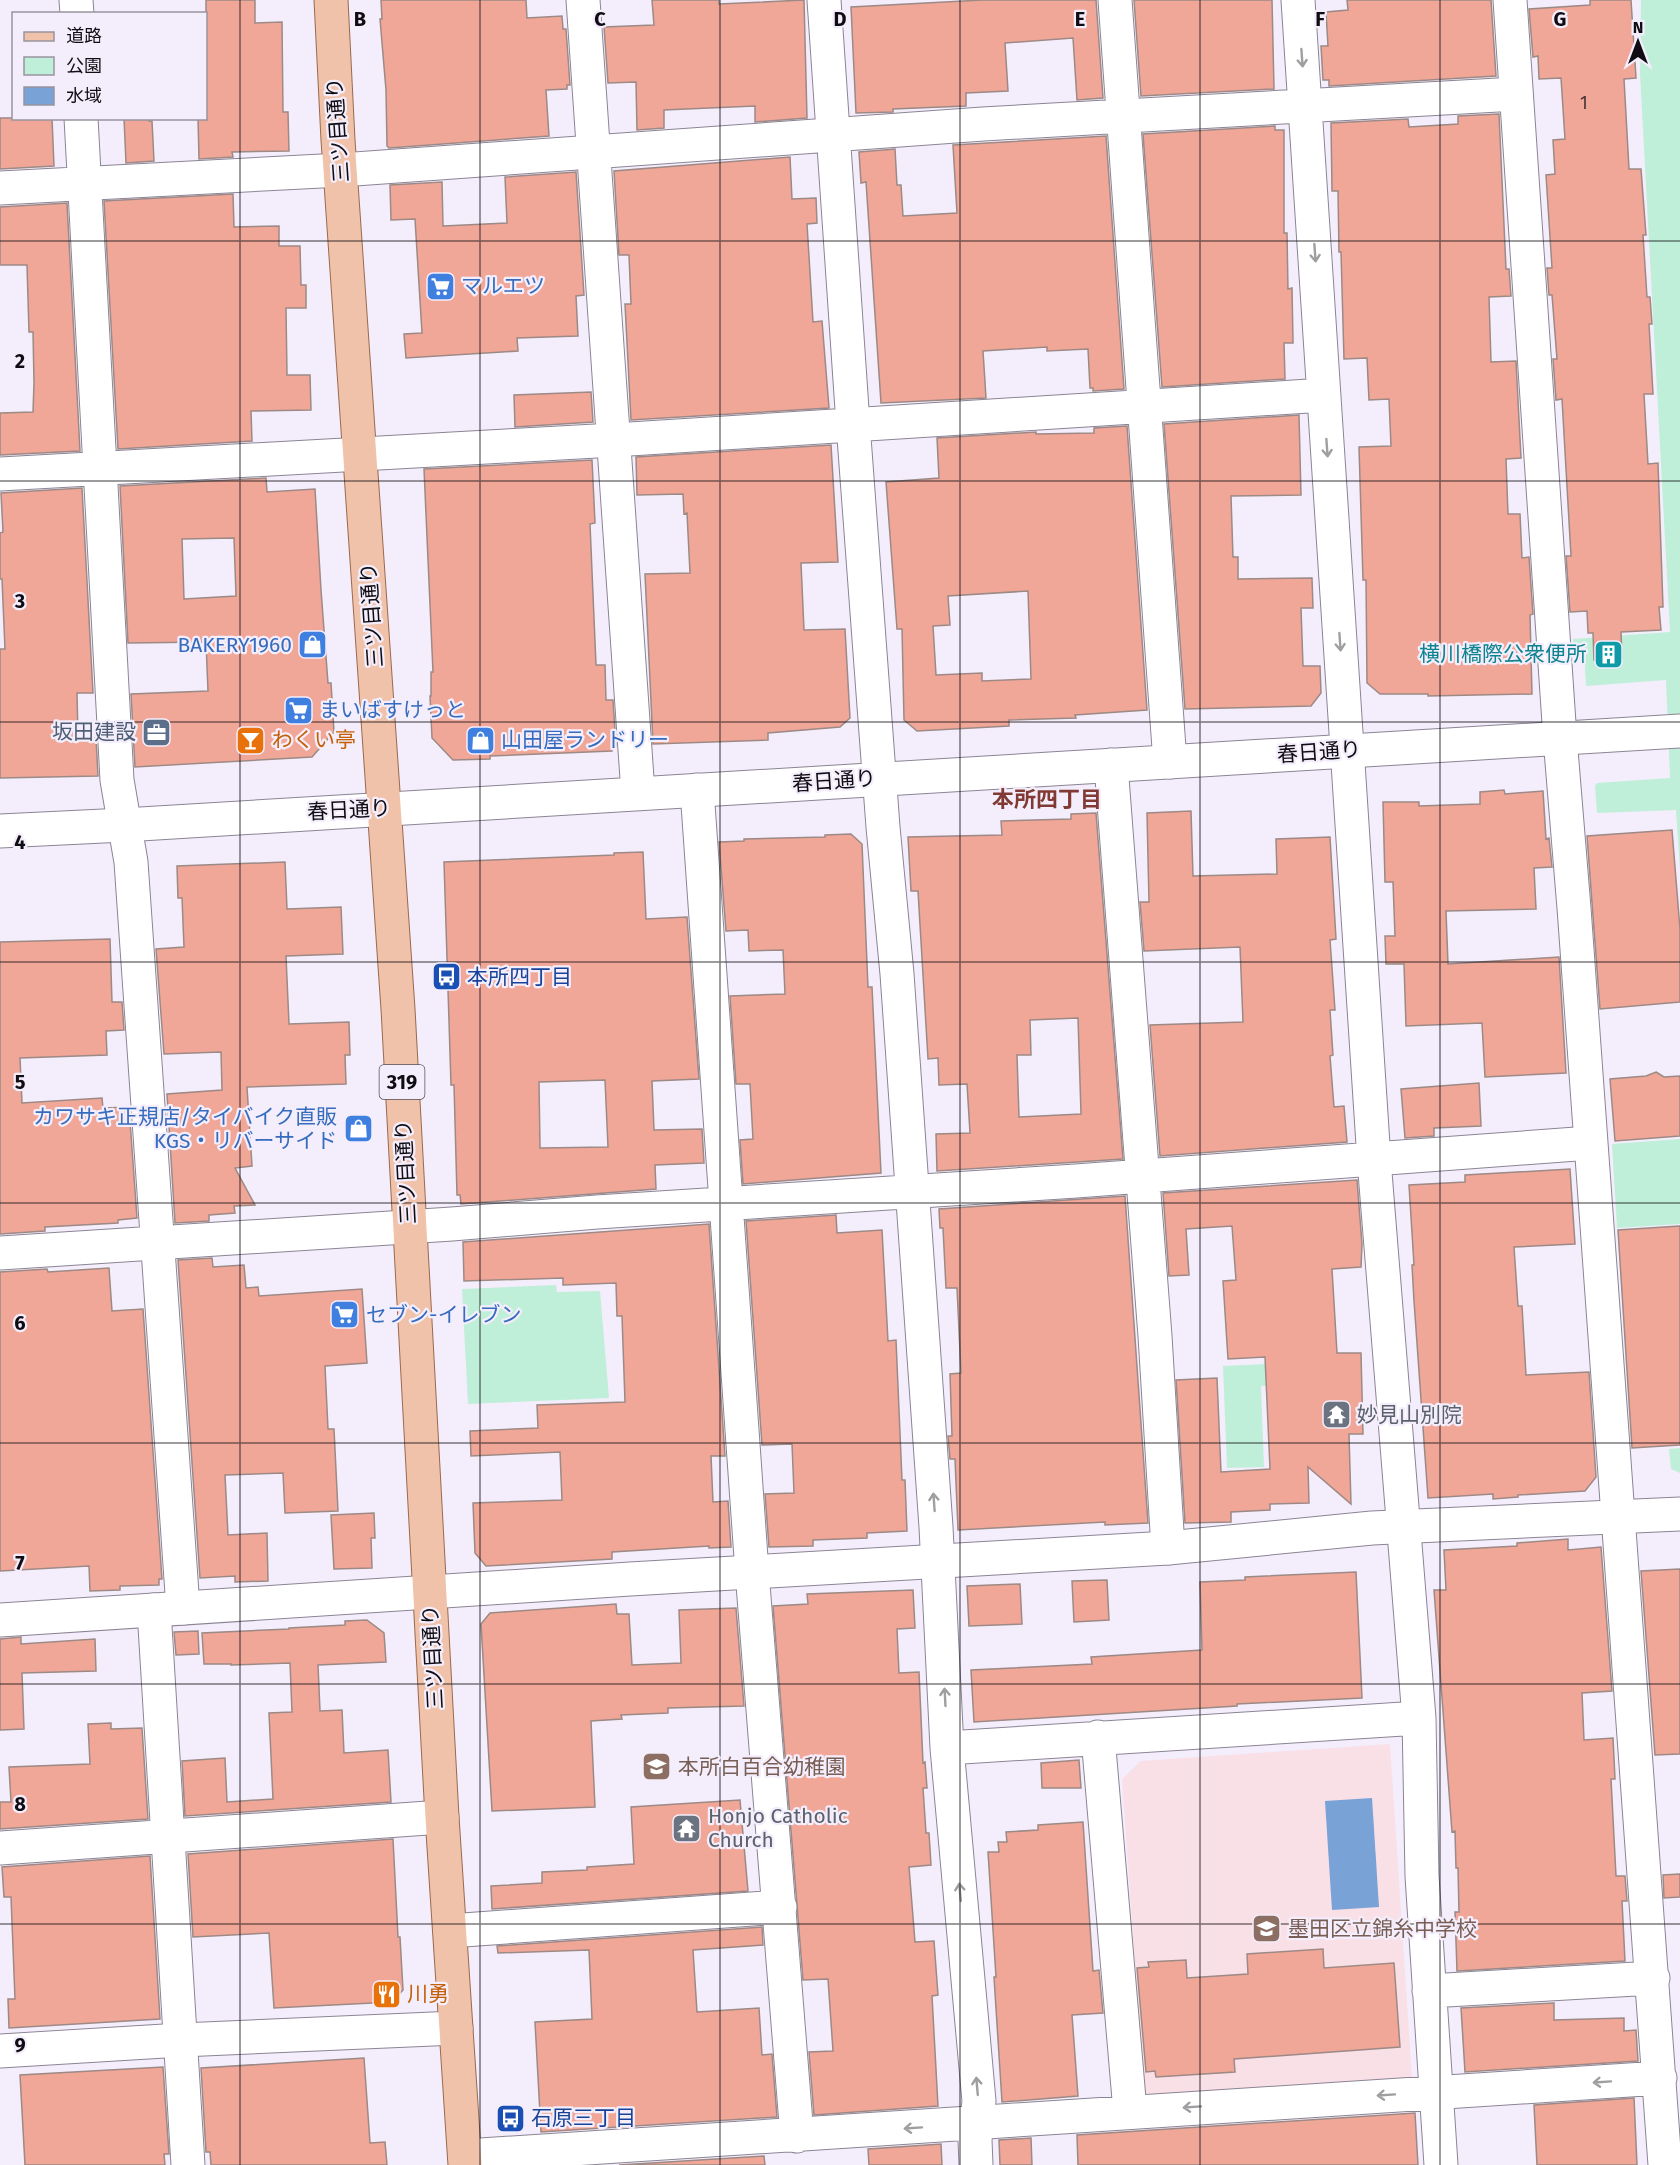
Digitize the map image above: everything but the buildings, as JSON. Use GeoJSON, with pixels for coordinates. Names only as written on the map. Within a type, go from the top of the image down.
{"type":"FeatureCollection","features":[{"type":"Feature","properties":{"kind":"main road","name":"三ツ目通り"},"geometry":{"type":"LineString","coordinates":[[331,0],[398,1009],[442,1817],[465,2160]]}},
{"type":"Feature","properties":{"kind":"street"},"geometry":{"type":"LineString","coordinates":[[583,0],[638,793]]}},
{"type":"Feature","properties":{"kind":"street"},"geometry":{"type":"LineString","coordinates":[[824,0],[853,424],[897,975],[938,1561],[947,1748],[979,2101],[975,2140],[976,2165]]}},
{"type":"Feature","properties":{"kind":"street"},"geometry":{"type":"LineString","coordinates":[[1115,0],[1170,762]]}},
{"type":"Feature","properties":{"kind":"street"},"geometry":{"type":"LineString","coordinates":[[1298,0],[1374,1160],[1419,1718],[1422,1876],[1441,2165]]}},
{"type":"Feature","properties":{"kind":"street"},"geometry":{"type":"LineString","coordinates":[[1510,0],[1560,738],[1665,2165]]}},
{"type":"Feature","properties":{"kind":"street"},"geometry":{"type":"LineString","coordinates":[[0,188],[341,170],[983,124],[1516,94]]}},
{"type":"Feature","properties":{"kind":"street"},"geometry":{"type":"LineString","coordinates":[[81,120],[117,780],[131,862],[159,1244],[168,1609],[169,1836],[188,2165]]}},
{"type":"Feature","properties":{"kind":"street"},"geometry":{"type":"LineString","coordinates":[[0,474],[614,440],[1324,395]]}},
{"type":"Feature","properties":{"kind":"street","name":"春日通り"},"geometry":{"type":"LineString","coordinates":[[0,831],[1674,732]]}},
{"type":"Feature","properties":{"kind":"street"},"geometry":{"type":"LineString","coordinates":[[1111,765],[1144,1175],[1168,1548]]}},
{"type":"Feature","properties":{"kind":"street"},"geometry":{"type":"LineString","coordinates":[[697,790],[752,1572],[797,2136]]}},
{"type":"Feature","properties":{"kind":"street"},"geometry":{"type":"LineString","coordinates":[[0,1253],[1076,1181],[1590,1143]]}},
{"type":"Feature","properties":{"kind":"street"},"geometry":{"type":"LineString","coordinates":[[0,1620],[1168,1548],[1405,1526],[1680,1514]]}},
{"type":"Feature","properties":{"kind":"street"},"geometry":{"type":"LineString","coordinates":[[947,1748],[1419,1718]]}},
{"type":"Feature","properties":{"kind":"street"},"geometry":{"type":"LineString","coordinates":[[1098,1737],[1130,2111]]}},
{"type":"Feature","properties":{"kind":"street"},"geometry":{"type":"LineString","coordinates":[[0,1848],[442,1817]]}},
{"type":"Feature","properties":{"kind":"street"},"geometry":{"type":"LineString","coordinates":[[450,1930],[780,1907]]}},
{"type":"Feature","properties":{"kind":"street"},"geometry":{"type":"LineString","coordinates":[[1429,1991],[1653,1978]]}},
{"type":"Feature","properties":{"kind":"street"},"geometry":{"type":"LineString","coordinates":[[0,2051],[181,2040],[456,2028]]}},
{"type":"Feature","properties":{"kind":"street"},"geometry":{"type":"LineString","coordinates":[[465,2160],[1130,2111],[1660,2078]]}},
{"type":"Feature","properties":{"kind":"shaded area","name":"墨田区立錦糸中学校"},"geometry":{"type":"Polygon","coordinates":[[[1390,1744],[1412,2079],[1144,2095],[1122,1779],[1141,1761],[1390,1744]]]}},
{"type":"Feature","properties":{"kind":"green space"},"geometry":{"type":"Polygon","coordinates":[[[1641,0],[1680,0],[1680,870],[1676,810],[1597,813],[1595,786],[1597,783],[1670,778],[1666,680],[1586,686],[1584,652],[1574,653],[1573,639],[1670,632],[1640,74],[1641,0]]]}},
{"type":"Feature","properties":{"kind":"green space"},"geometry":{"type":"Polygon","coordinates":[[[1680,1139],[1680,1224],[1617,1228],[1612,1144],[1680,1139]]]}},
{"type":"Feature","properties":{"kind":"green space"},"geometry":{"type":"Polygon","coordinates":[[[556,1285],[557,1292],[600,1291],[609,1398],[468,1404],[462,1289],[556,1285]]]}},
{"type":"Feature","properties":{"kind":"green space"},"geometry":{"type":"Polygon","coordinates":[[[1307,1362],[1308,1384],[1261,1386],[1264,1467],[1227,1468],[1223,1366],[1307,1362]]]}},
{"type":"Feature","properties":{"kind":"green space"},"geometry":{"type":"Polygon","coordinates":[[[1680,1448],[1680,1473],[1671,1469],[1669,1449],[1680,1448]]]}},
{"type":"Feature","properties":{"kind":"water"},"geometry":{"type":"Polygon","coordinates":[[[1372,1798],[1379,1907],[1332,1910],[1325,1801],[1372,1798]]]}},
{"type":"Feature","properties":{"kind":"place","name":"マルエツ"},"geometry":{"type":"Point","coordinates":[440,286]}},
{"type":"Feature","properties":{"kind":"place","name":"BAKERY1960"},"geometry":{"type":"Point","coordinates":[313,645]}},
{"type":"Feature","properties":{"kind":"place","name":"横川橋際公衆便所"},"geometry":{"type":"Point","coordinates":[1608,654]}},
{"type":"Feature","properties":{"kind":"place","name":"まいばすけっと"},"geometry":{"type":"Point","coordinates":[298,710]}},
{"type":"Feature","properties":{"kind":"place","name":"坂田建設"},"geometry":{"type":"Point","coordinates":[157,732]}},
{"type":"Feature","properties":{"kind":"place","name":"わくい亭"},"geometry":{"type":"Point","coordinates":[251,740]}},
{"type":"Feature","properties":{"kind":"place","name":"山田屋ランドリー"},"geometry":{"type":"Point","coordinates":[480,740]}},
{"type":"Feature","properties":{"kind":"place","name":"本所四丁目"},"geometry":{"type":"Point","coordinates":[446,977]}},
{"type":"Feature","properties":{"kind":"place","name":"カワサキ正規店/タイバイク直販 KGS・リバーサイド"},"geometry":{"type":"Point","coordinates":[358,1129]}},
{"type":"Feature","properties":{"kind":"place","name":"セブン-イレブン"},"geometry":{"type":"Point","coordinates":[345,1315]}},
{"type":"Feature","properties":{"kind":"place","name":"妙見山別院"},"geometry":{"type":"Point","coordinates":[1336,1415]}},
{"type":"Feature","properties":{"kind":"place","name":"本所白百合幼稚園"},"geometry":{"type":"Point","coordinates":[657,1767]}},
{"type":"Feature","properties":{"kind":"place","name":"Honjo Catholic Church"},"geometry":{"type":"Point","coordinates":[687,1828]}},
{"type":"Feature","properties":{"kind":"place","name":"墨田区立錦糸中学校"},"geometry":{"type":"Point","coordinates":[1267,1929]}},
{"type":"Feature","properties":{"kind":"place","name":"川勇"},"geometry":{"type":"Point","coordinates":[386,1994]}},
{"type":"Feature","properties":{"kind":"place","name":"石原三丁目"},"geometry":{"type":"Point","coordinates":[510,2118]}},
{"type":"Feature","properties":{"kind":"district","name":"本所四丁目"},"geometry":{"type":"Point","coordinates":[1047,799]}}]}
